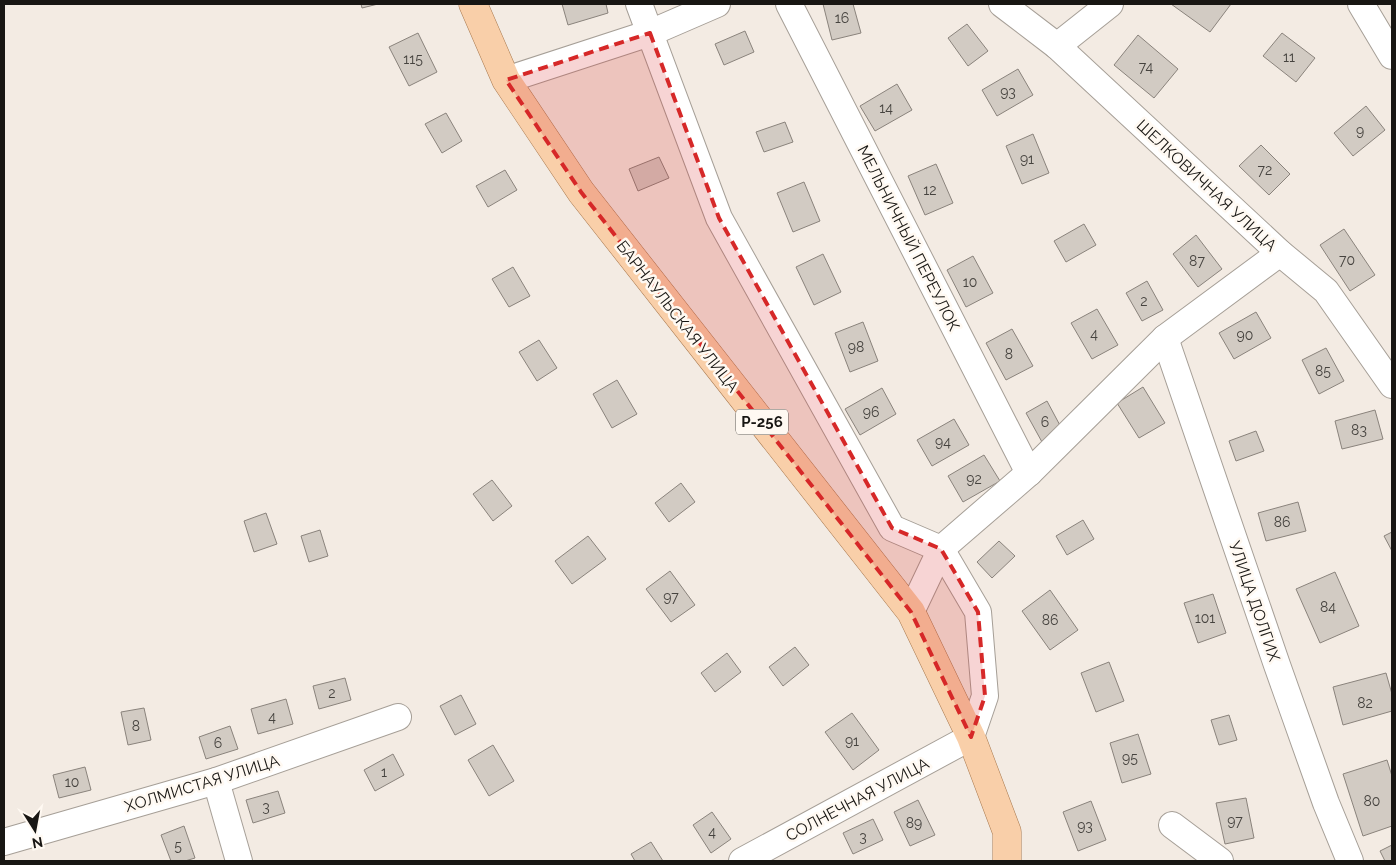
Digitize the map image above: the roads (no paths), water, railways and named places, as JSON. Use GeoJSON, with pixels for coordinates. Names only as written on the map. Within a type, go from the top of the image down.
{"type":"FeatureCollection","features":[{"type":"Feature","properties":{"kind":"main road","name":"БАРНАУЛЬСКАЯ УЛИЦА"},"geometry":{"type":"LineString","coordinates":[[473,4],[506,80],[581,192],[911,612],[972,737],[1007,832],[1007,861]]}},
{"type":"Feature","properties":{"kind":"street"},"geometry":{"type":"LineString","coordinates":[[639,4],[720,218],[892,528],[940,549],[978,612],[986,696],[972,737]]}},
{"type":"Feature","properties":{"kind":"street"},"geometry":{"type":"LineString","coordinates":[[506,80],[650,33],[716,4]]}},
{"type":"Feature","properties":{"kind":"street","name":"МЕЛЬНИЧНЫЙ ПЕРЕУЛОК"},"geometry":{"type":"LineString","coordinates":[[789,4],[1029,473]]}},
{"type":"Feature","properties":{"kind":"street","name":"ШЕЛКОВИЧНАЯ УЛИЦА"},"geometry":{"type":"LineString","coordinates":[[1002,4],[1057,46],[1280,253],[1326,291],[1392,386]]}},
{"type":"Feature","properties":{"kind":"street"},"geometry":{"type":"LineString","coordinates":[[1057,46],[1110,4]]}},
{"type":"Feature","properties":{"kind":"street"},"geometry":{"type":"LineString","coordinates":[[1361,4],[1392,56]]}},
{"type":"Feature","properties":{"kind":"street"},"geometry":{"type":"LineString","coordinates":[[911,612],[940,549],[1029,473],[1165,338],[1280,253]]}},
{"type":"Feature","properties":{"kind":"street","name":"УЛИЦА ДОЛГИХ"},"geometry":{"type":"LineString","coordinates":[[1165,338],[1290,702],[1326,803],[1350,861]]}},
{"type":"Feature","properties":{"kind":"street","name":"ХОЛМИСТАЯ УЛИЦА"},"geometry":{"type":"LineString","coordinates":[[4,842],[216,781],[398,717]]}},
{"type":"Feature","properties":{"kind":"street","name":"СОЛНЕЧНАЯ УЛИЦА"},"geometry":{"type":"LineString","coordinates":[[742,861],[972,737]]}},
{"type":"Feature","properties":{"kind":"street"},"geometry":{"type":"LineString","coordinates":[[216,781],[239,861]]}},
{"type":"Feature","properties":{"kind":"street"},"geometry":{"type":"LineString","coordinates":[[1172,825],[1220,861]]}}]}
